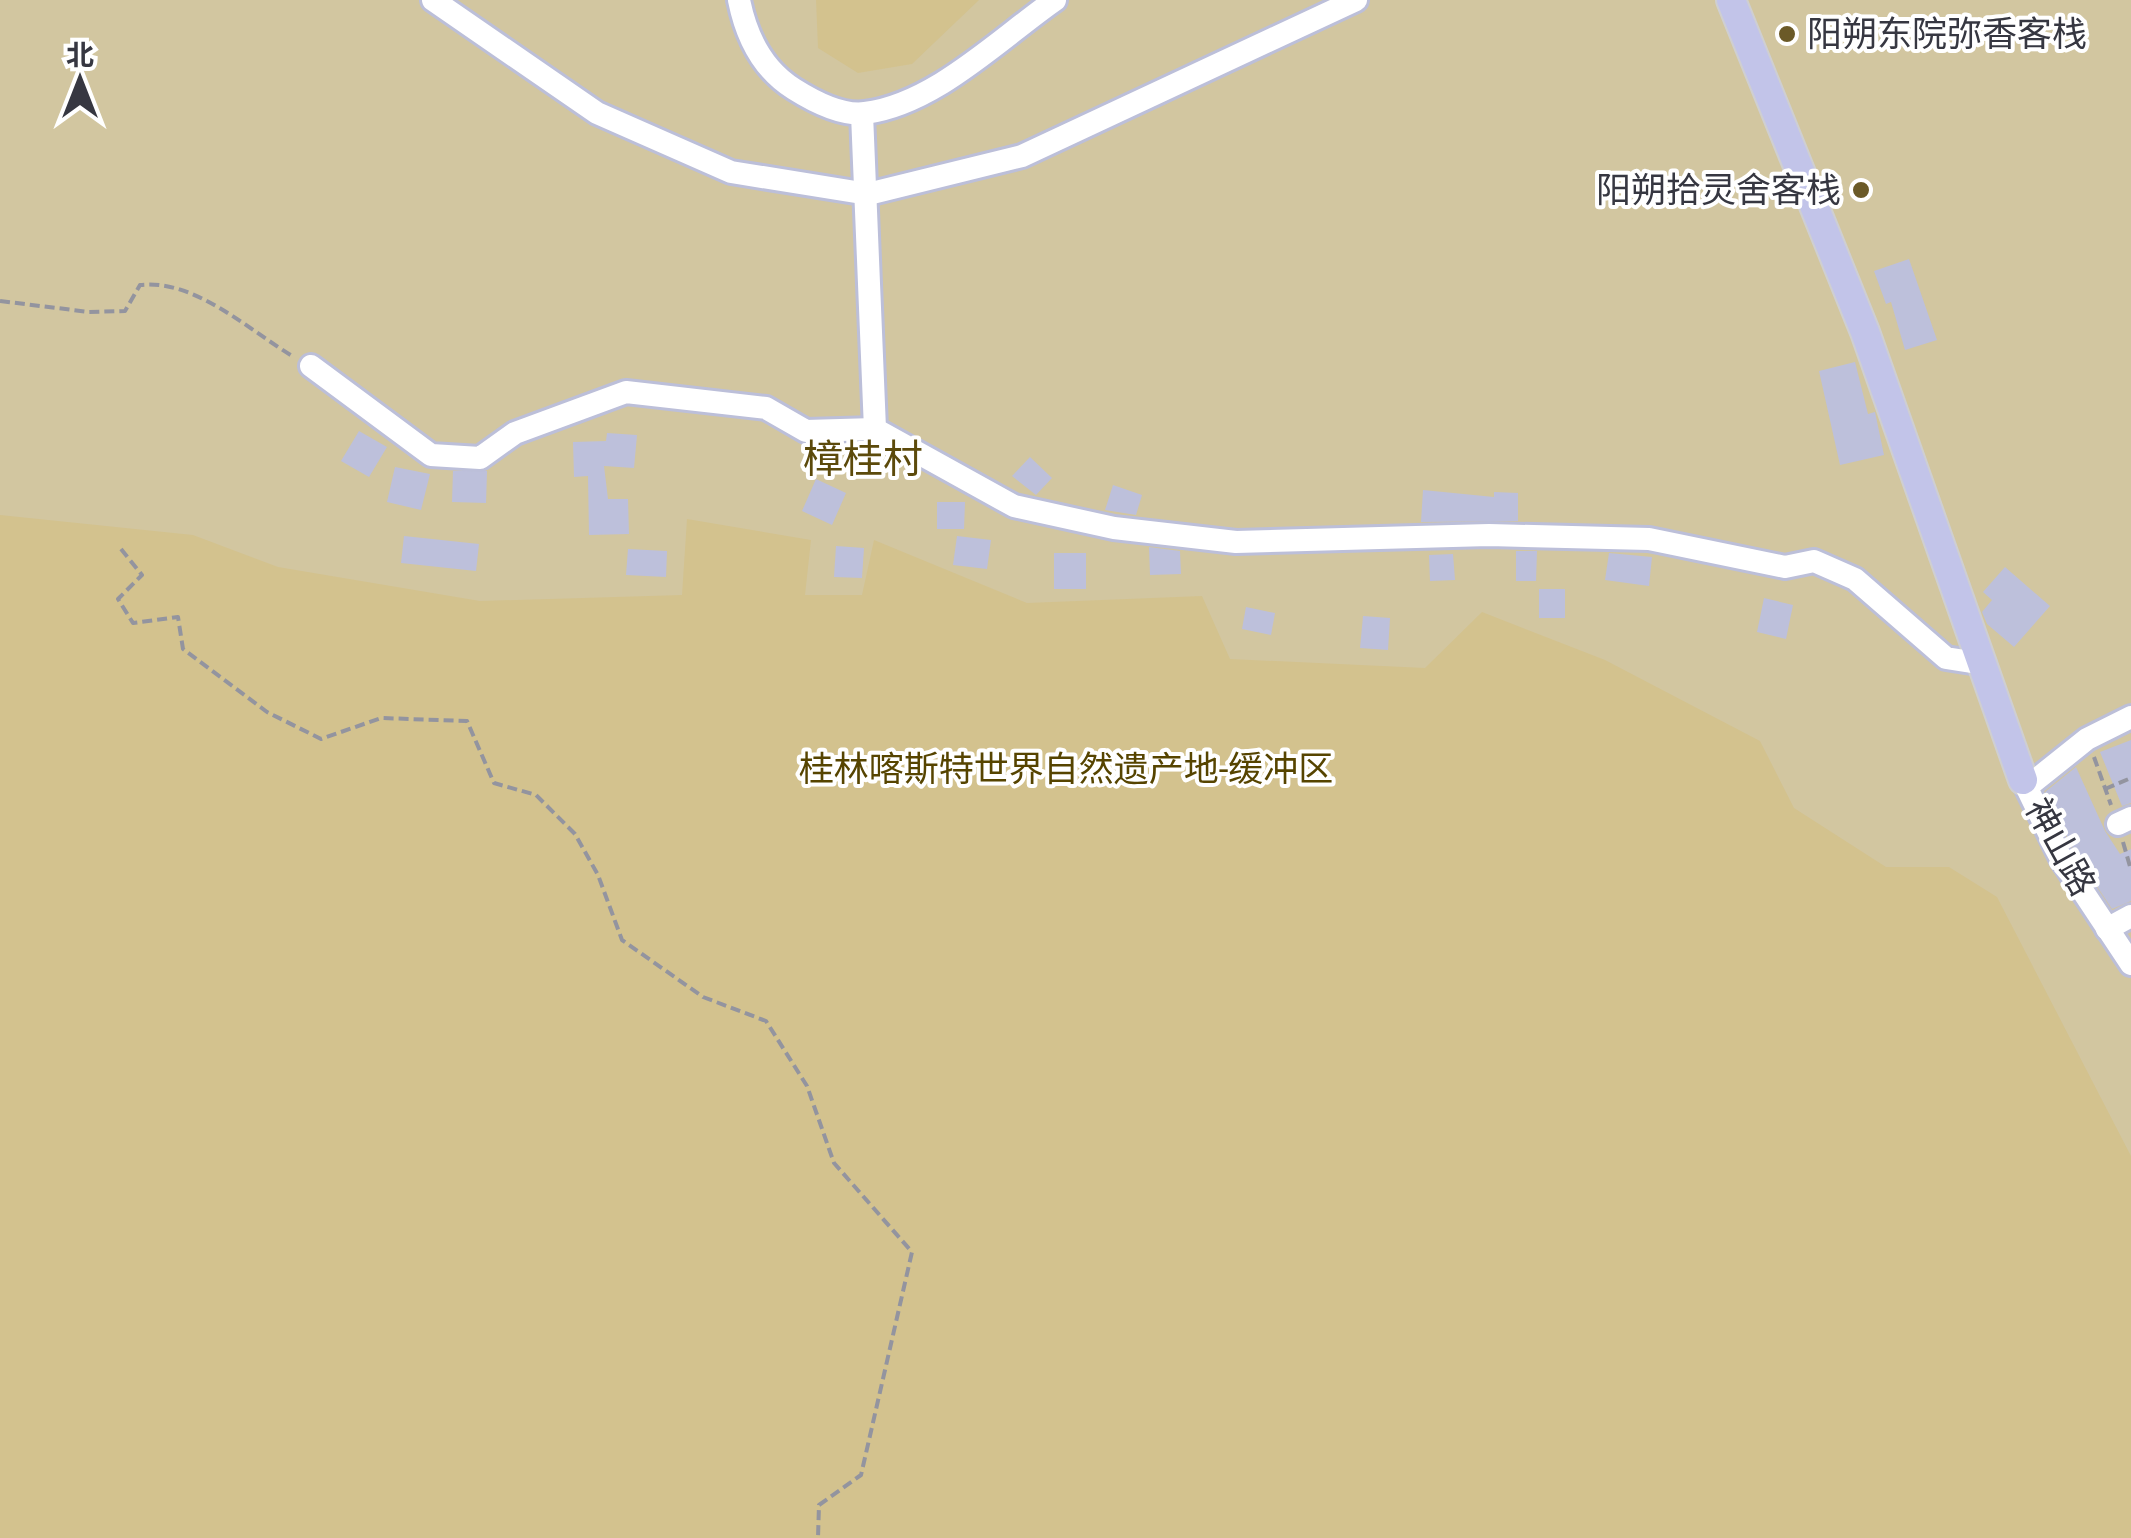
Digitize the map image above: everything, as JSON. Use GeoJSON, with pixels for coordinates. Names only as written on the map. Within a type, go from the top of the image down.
{"type":"FeatureCollection","features":[{"type":"Feature","properties":{"kind":"main road"},"geometry":{"type":"LineString","coordinates":[[1732,0],[1865,332],[2025,784]]}},
{"type":"Feature","properties":{"kind":"street"},"geometry":{"type":"LineString","coordinates":[[433,0],[614,120],[731,172],[868,194],[1022,156],[1356,0]]}},
{"type":"Feature","properties":{"kind":"street"},"geometry":{"type":"LineString","coordinates":[[740,0],[748,33],[780,80],[816,103],[862,114],[930,90],[1055,0]]}},
{"type":"Feature","properties":{"kind":"street"},"geometry":{"type":"LineString","coordinates":[[862,114],[875,429]]}},
{"type":"Feature","properties":{"kind":"street"},"geometry":{"type":"LineString","coordinates":[[311,366],[430,455],[480,458],[515,433],[626,392],[766,408],[806,431],[875,429],[1014,506],[1114,528],[1236,542],[1489,535],[1649,540],[1785,568],[1814,561],[1855,579],[1946,658],[1984,664]]}},
{"type":"Feature","properties":{"kind":"street"},"geometry":{"type":"LineString","coordinates":[[2025,784],[2087,739],[2131,716]]}},
{"type":"Feature","properties":{"kind":"street","name":"神山路"},"geometry":{"type":"LineString","coordinates":[[2025,784],[2062,860],[2131,964]]}},
{"type":"Feature","properties":{"kind":"street"},"geometry":{"type":"LineString","coordinates":[[2107,929],[2131,916]]}},
{"type":"Feature","properties":{"kind":"path"},"geometry":{"type":"LineString","coordinates":[[0,302],[90,312],[125,311],[140,285],[162,283],[196,293],[241,326],[311,366]]}},
{"type":"Feature","properties":{"kind":"path"},"geometry":{"type":"LineString","coordinates":[[121,548],[142,575],[118,599],[133,623],[178,617],[184,650],[280,718],[321,738],[380,718],[467,721],[494,783],[536,795],[575,834],[598,875],[622,940],[703,997],[766,1020],[808,1086],[834,1163],[912,1252],[862,1475],[820,1505],[818,1538]]}},
{"type":"Feature","properties":{"kind":"path"},"geometry":{"type":"LineString","coordinates":[[2105,790],[2131,778]]}},
{"type":"Feature","properties":{"kind":"green space","name":"桂林喀斯特世界自然遗产地-缓冲区"},"geometry":{"type":"Polygon","coordinates":[[[0,0],[2131,0],[2131,1538],[0,1538],[0,0]]]}},
{"type":"Feature","properties":{"kind":"green space"},"geometry":{"type":"Polygon","coordinates":[[[816,0],[979,0],[912,64],[858,73],[818,48],[816,0]]]}},
{"type":"Feature","properties":{"kind":"green space"},"geometry":{"type":"Polygon","coordinates":[[[0,515],[193,535],[278,567],[480,601],[682,595],[687,519],[811,540],[805,595],[862,595],[874,540],[1027,603],[1202,596],[1230,659],[1425,668],[1482,612],[1605,660],[1760,741],[1794,808],[1886,867],[1949,867],[1997,897],[2131,1156],[2131,1538],[0,1538],[0,515]]]}},
{"type":"Feature","properties":{"kind":"building"},"geometry":{"type":"Polygon","coordinates":[[[1909,259],[1937,340],[1905,350],[1891,302],[1886,304],[1874,271],[1909,259]]]}},
{"type":"Feature","properties":{"kind":"building"},"geometry":{"type":"Polygon","coordinates":[[[1855,362],[1868,414],[1875,412],[1884,455],[1840,465],[1819,371],[1855,362]]]}},
{"type":"Feature","properties":{"kind":"building"},"geometry":{"type":"Polygon","coordinates":[[[359,431],[387,447],[369,477],[341,461],[359,431]]]}},
{"type":"Feature","properties":{"kind":"building"},"geometry":{"type":"Polygon","coordinates":[[[607,433],[637,435],[634,468],[604,466],[608,499],[628,499],[629,534],[589,535],[588,476],[574,477],[573,442],[606,441],[607,433]]]}},
{"type":"Feature","properties":{"kind":"building"},"geometry":{"type":"Polygon","coordinates":[[[1030,457],[1052,478],[1036,495],[1012,476],[1030,457]]]}},
{"type":"Feature","properties":{"kind":"building"},"geometry":{"type":"Polygon","coordinates":[[[395,467],[430,474],[421,510],[387,502],[395,467]]]}},
{"type":"Feature","properties":{"kind":"building"},"geometry":{"type":"Polygon","coordinates":[[[453,471],[487,471],[486,503],[452,502],[453,471]]]}},
{"type":"Feature","properties":{"kind":"building"},"geometry":{"type":"Polygon","coordinates":[[[816,479],[846,493],[832,525],[802,511],[816,479]]]}},
{"type":"Feature","properties":{"kind":"building"},"geometry":{"type":"Polygon","coordinates":[[[1113,485],[1142,495],[1136,515],[1105,510],[1113,485]]]}},
{"type":"Feature","properties":{"kind":"building"},"geometry":{"type":"Polygon","coordinates":[[[1423,490],[1494,497],[1494,492],[1518,493],[1518,521],[1421,522],[1423,490]]]}},
{"type":"Feature","properties":{"kind":"building"},"geometry":{"type":"Polygon","coordinates":[[[937,502],[965,502],[964,529],[937,529],[937,502]]]}},
{"type":"Feature","properties":{"kind":"building"},"geometry":{"type":"Polygon","coordinates":[[[404,536],[479,544],[476,571],[401,563],[404,536]]]}},
{"type":"Feature","properties":{"kind":"building"},"geometry":{"type":"Polygon","coordinates":[[[957,536],[991,540],[987,569],[953,565],[957,536]]]}},
{"type":"Feature","properties":{"kind":"building"},"geometry":{"type":"Polygon","coordinates":[[[836,546],[864,548],[862,578],[834,577],[836,546]]]}},
{"type":"Feature","properties":{"kind":"building"},"geometry":{"type":"Polygon","coordinates":[[[1149,547],[1180,551],[1181,574],[1150,575],[1149,547]]]}},
{"type":"Feature","properties":{"kind":"building"},"geometry":{"type":"Polygon","coordinates":[[[628,549],[667,551],[666,577],[626,575],[628,549]]]}},
{"type":"Feature","properties":{"kind":"building"},"geometry":{"type":"Polygon","coordinates":[[[1516,551],[1537,551],[1536,581],[1516,581],[1516,551]]]}},
{"type":"Feature","properties":{"kind":"building"},"geometry":{"type":"Polygon","coordinates":[[[1054,553],[1086,553],[1086,589],[1054,589],[1054,553]]]}},
{"type":"Feature","properties":{"kind":"building"},"geometry":{"type":"Polygon","coordinates":[[[1609,553],[1652,557],[1649,586],[1605,580],[1609,553]]]}},
{"type":"Feature","properties":{"kind":"building"},"geometry":{"type":"Polygon","coordinates":[[[1453,554],[1455,580],[1430,581],[1429,555],[1453,554]]]}},
{"type":"Feature","properties":{"kind":"building"},"geometry":{"type":"Polygon","coordinates":[[[2005,567],[2050,606],[2014,647],[1987,624],[1982,612],[1992,600],[1983,592],[2005,567]]]}},
{"type":"Feature","properties":{"kind":"building"},"geometry":{"type":"Polygon","coordinates":[[[1539,589],[1565,589],[1565,618],[1539,618],[1539,589]]]}},
{"type":"Feature","properties":{"kind":"building"},"geometry":{"type":"Polygon","coordinates":[[[1764,598],[1793,605],[1786,639],[1757,632],[1764,598]]]}},
{"type":"Feature","properties":{"kind":"building"},"geometry":{"type":"Polygon","coordinates":[[[1246,607],[1275,613],[1271,635],[1242,629],[1246,607]]]}},
{"type":"Feature","properties":{"kind":"building"},"geometry":{"type":"Polygon","coordinates":[[[1363,616],[1390,618],[1388,650],[1360,648],[1363,616]]]}},
{"type":"Feature","properties":{"kind":"building"},"geometry":{"type":"Polygon","coordinates":[[[2131,740],[2131,803],[2122,806],[2100,752],[2131,740]]]}},
{"type":"Feature","properties":{"kind":"building"},"geometry":{"type":"Polygon","coordinates":[[[2076,767],[2105,831],[2120,854],[2131,849],[2131,901],[2112,909],[2075,853],[2045,792],[2076,767]]]}},
{"type":"Feature","properties":{"kind":"place","name":"阳朔东院弥香客栈"},"geometry":{"type":"Point","coordinates":[1787,34]}},
{"type":"Feature","properties":{"kind":"place","name":"阳朔拾灵舍客栈"},"geometry":{"type":"Point","coordinates":[1861,190]}},
{"type":"Feature","properties":{"kind":"district","name":"樟桂村"},"geometry":{"type":"Point","coordinates":[863,459]}}]}
